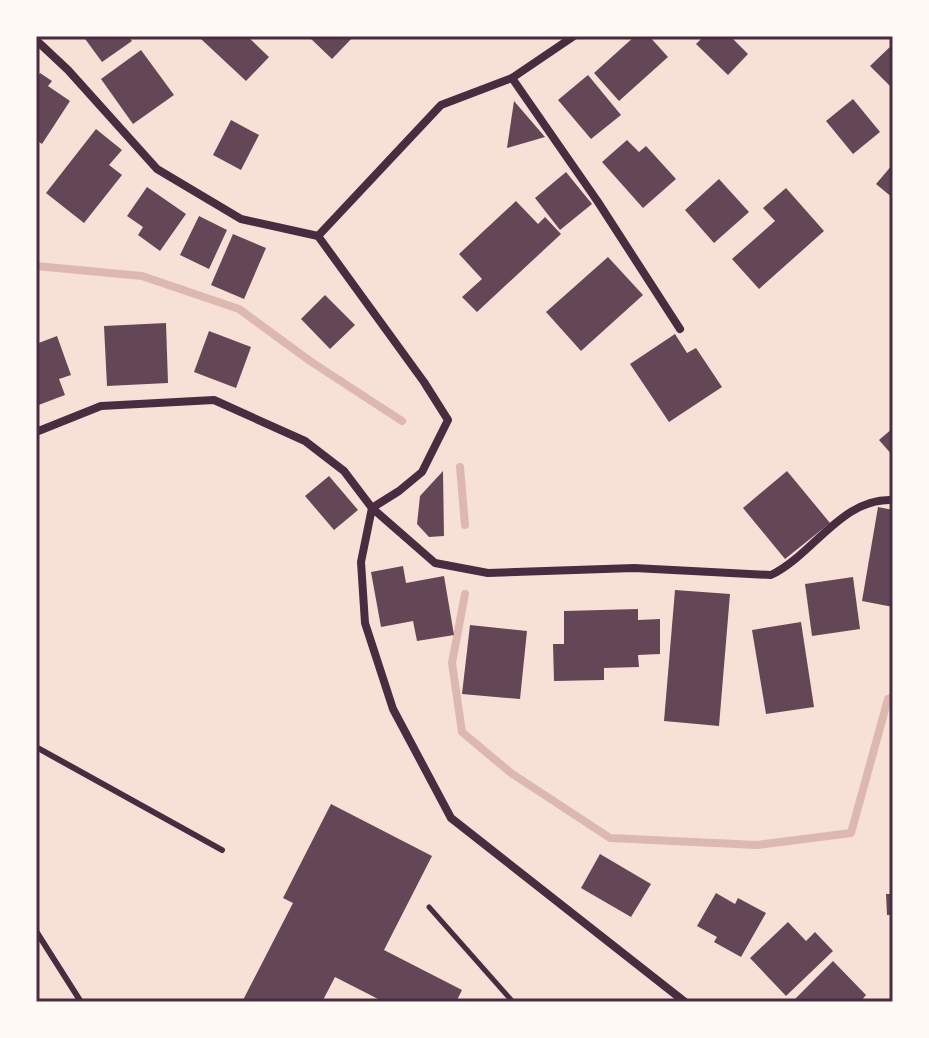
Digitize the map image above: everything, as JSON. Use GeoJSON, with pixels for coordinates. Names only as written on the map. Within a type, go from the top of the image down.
{"type":"FeatureCollection","features":[{"type":"Feature","properties":{"kind":"street"},"geometry":{"type":"LineString","coordinates":[[318,236],[441,105],[512,78],[574,36]]}},
{"type":"Feature","properties":{"kind":"street"},"geometry":{"type":"LineString","coordinates":[[36,40],[68,70],[157,169],[241,219],[318,236],[424,382],[448,420],[422,472],[372,508],[361,562],[365,623],[393,709],[451,818],[685,1002]]}},
{"type":"Feature","properties":{"kind":"street"},"geometry":{"type":"LineString","coordinates":[[512,78],[598,202],[680,329]]}},
{"type":"Feature","properties":{"kind":"street"},"geometry":{"type":"LineString","coordinates":[[36,432],[101,406],[214,400],[305,441],[344,471],[372,508],[435,563],[488,573],[634,568],[771,575],[790,566],[852,509],[884,499],[893,500]]}},
{"type":"Feature","properties":{"kind":"lane"},"geometry":{"type":"LineString","coordinates":[[36,747],[222,850]]}},
{"type":"Feature","properties":{"kind":"lane"},"geometry":{"type":"LineString","coordinates":[[36,931],[81,1002]]}},
{"type":"Feature","properties":{"kind":"path"},"geometry":{"type":"LineString","coordinates":[[429,907],[513,1002]]}},
{"type":"Feature","properties":{"kind":"building"},"geometry":{"type":"Polygon","coordinates":[[[83,36],[128,36],[132,41],[102,62],[83,36]]]}},
{"type":"Feature","properties":{"kind":"building"},"geometry":{"type":"Polygon","coordinates":[[[204,36],[247,36],[269,57],[246,81],[201,39],[204,36]]]}},
{"type":"Feature","properties":{"kind":"building"},"geometry":{"type":"Polygon","coordinates":[[[308,36],[354,36],[332,59],[308,36]]]}},
{"type":"Feature","properties":{"kind":"building"},"geometry":{"type":"Polygon","coordinates":[[[635,36],[649,36],[668,57],[619,101],[594,73],[635,36]]]}},
{"type":"Feature","properties":{"kind":"building"},"geometry":{"type":"Polygon","coordinates":[[[704,36],[730,36],[748,54],[728,75],[696,44],[704,36]]]}},
{"type":"Feature","properties":{"kind":"building"},"geometry":{"type":"Polygon","coordinates":[[[893,44],[893,89],[870,66],[893,44]]]}},
{"type":"Feature","properties":{"kind":"building"},"geometry":{"type":"Polygon","coordinates":[[[141,50],[174,95],[133,124],[101,79],[141,50]]]}},
{"type":"Feature","properties":{"kind":"building"},"geometry":{"type":"Polygon","coordinates":[[[40,73],[52,81],[48,86],[70,101],[42,144],[36,140],[36,79],[40,73]]]}},
{"type":"Feature","properties":{"kind":"building"},"geometry":{"type":"Polygon","coordinates":[[[588,75],[621,115],[591,139],[558,100],[588,75]]]}},
{"type":"Feature","properties":{"kind":"building"},"geometry":{"type":"Polygon","coordinates":[[[853,99],[880,132],[853,154],[826,121],[853,99]]]}},
{"type":"Feature","properties":{"kind":"building"},"geometry":{"type":"Polygon","coordinates":[[[514,101],[545,137],[507,148],[514,101]]]}},
{"type":"Feature","properties":{"kind":"building"},"geometry":{"type":"Polygon","coordinates":[[[231,120],[259,135],[241,170],[213,155],[231,120]]]}},
{"type":"Feature","properties":{"kind":"building"},"geometry":{"type":"Polygon","coordinates":[[[96,129],[122,150],[109,165],[122,175],[84,223],[46,193],[96,129]]]}},
{"type":"Feature","properties":{"kind":"building"},"geometry":{"type":"Polygon","coordinates":[[[627,140],[639,152],[646,146],[676,179],[643,208],[602,162],[627,140]]]}},
{"type":"Feature","properties":{"kind":"building"},"geometry":{"type":"Polygon","coordinates":[[[893,164],[893,198],[876,184],[893,164]]]}},
{"type":"Feature","properties":{"kind":"building"},"geometry":{"type":"Polygon","coordinates":[[[566,172],[592,204],[560,230],[535,198],[566,172]]]}},
{"type":"Feature","properties":{"kind":"building"},"geometry":{"type":"Polygon","coordinates":[[[719,179],[749,212],[714,243],[685,210],[719,179]]]}},
{"type":"Feature","properties":{"kind":"building"},"geometry":{"type":"Polygon","coordinates":[[[147,187],[186,214],[160,251],[138,235],[143,227],[127,216],[147,187]]]}},
{"type":"Feature","properties":{"kind":"building"},"geometry":{"type":"Polygon","coordinates":[[[786,188],[824,231],[759,289],[732,259],[775,221],[763,208],[786,188]]]}},
{"type":"Feature","properties":{"kind":"building"},"geometry":{"type":"Polygon","coordinates":[[[516,201],[538,224],[545,217],[561,234],[477,312],[462,297],[482,279],[459,254],[516,201]]]}},
{"type":"Feature","properties":{"kind":"building"},"geometry":{"type":"Polygon","coordinates":[[[199,216],[227,230],[209,269],[180,255],[199,216]]]}},
{"type":"Feature","properties":{"kind":"building"},"geometry":{"type":"Polygon","coordinates":[[[233,234],[266,248],[244,299],[211,285],[233,234]]]}},
{"type":"Feature","properties":{"kind":"building"},"geometry":{"type":"Polygon","coordinates":[[[608,257],[643,295],[581,351],[546,312],[608,257]]]}},
{"type":"Feature","properties":{"kind":"building"},"geometry":{"type":"Polygon","coordinates":[[[325,295],[355,325],[330,349],[301,319],[325,295]]]}},
{"type":"Feature","properties":{"kind":"building"},"geometry":{"type":"Polygon","coordinates":[[[166,323],[168,383],[107,386],[104,326],[166,323]]]}},
{"type":"Feature","properties":{"kind":"building"},"geometry":{"type":"Polygon","coordinates":[[[209,331],[251,347],[236,388],[194,372],[209,331]]]}},
{"type":"Feature","properties":{"kind":"building"},"geometry":{"type":"Polygon","coordinates":[[[675,334],[687,353],[696,348],[722,387],[669,422],[630,364],[675,334]]]}},
{"type":"Feature","properties":{"kind":"building"},"geometry":{"type":"Polygon","coordinates":[[[57,336],[71,375],[59,379],[65,395],[36,406],[36,344],[57,336]]]}},
{"type":"Feature","properties":{"kind":"building"},"geometry":{"type":"Polygon","coordinates":[[[893,428],[893,456],[879,440],[893,428]]]}},
{"type":"Feature","properties":{"kind":"building"},"geometry":{"type":"Polygon","coordinates":[[[443,471],[444,536],[429,537],[417,524],[420,496],[443,471]]]}},
{"type":"Feature","properties":{"kind":"building"},"geometry":{"type":"Polygon","coordinates":[[[787,471],[830,523],[785,559],[743,508],[787,471]]]}},
{"type":"Feature","properties":{"kind":"building"},"geometry":{"type":"Polygon","coordinates":[[[329,476],[358,510],[334,530],[305,496],[329,476]]]}},
{"type":"Feature","properties":{"kind":"building"},"geometry":{"type":"Polygon","coordinates":[[[878,507],[893,510],[893,607],[862,601],[878,507]]]}},
{"type":"Feature","properties":{"kind":"building"},"geometry":{"type":"Polygon","coordinates":[[[403,566],[406,583],[444,576],[454,635],[417,641],[413,621],[381,627],[371,572],[403,566]]]}},
{"type":"Feature","properties":{"kind":"building"},"geometry":{"type":"Polygon","coordinates":[[[853,577],[860,629],[812,636],[805,584],[853,577]]]}},
{"type":"Feature","properties":{"kind":"building"},"geometry":{"type":"Polygon","coordinates":[[[675,590],[730,594],[719,726],[664,721],[675,590]]]}},
{"type":"Feature","properties":{"kind":"building"},"geometry":{"type":"Polygon","coordinates":[[[638,609],[638,620],[660,619],[660,654],[638,655],[639,667],[604,668],[604,680],[554,681],[553,644],[564,644],[564,611],[638,609]]]}},
{"type":"Feature","properties":{"kind":"building"},"geometry":{"type":"Polygon","coordinates":[[[801,622],[814,707],[766,714],[752,630],[801,622]]]}},
{"type":"Feature","properties":{"kind":"building"},"geometry":{"type":"Polygon","coordinates":[[[470,625],[527,631],[520,699],[462,694],[470,625]]]}},
{"type":"Feature","properties":{"kind":"building"},"geometry":{"type":"Polygon","coordinates":[[[331,804],[432,856],[384,950],[462,990],[456,1002],[384,1002],[335,977],[322,1002],[242,1002],[293,903],[283,898],[331,804]]]}},
{"type":"Feature","properties":{"kind":"building"},"geometry":{"type":"Polygon","coordinates":[[[600,854],[651,884],[631,917],[581,888],[600,854]]]}},
{"type":"Feature","properties":{"kind":"building"},"geometry":{"type":"Polygon","coordinates":[[[716,893],[735,904],[738,898],[766,913],[741,957],[714,942],[717,937],[697,926],[716,893]]]}},
{"type":"Feature","properties":{"kind":"building"},"geometry":{"type":"Polygon","coordinates":[[[886,894],[893,894],[893,915],[887,915],[886,894]]]}},
{"type":"Feature","properties":{"kind":"building"},"geometry":{"type":"Polygon","coordinates":[[[788,922],[806,941],[815,932],[833,951],[786,996],[750,958],[788,922]]]}},
{"type":"Feature","properties":{"kind":"building"},"geometry":{"type":"Polygon","coordinates":[[[833,961],[866,995],[860,1002],[792,1002],[833,961]]]}},
{"type":"Feature","properties":{"kind":"waterway"},"geometry":{"type":"LineString","coordinates":[[36,266],[142,276],[239,309],[310,361],[402,421]]}},
{"type":"Feature","properties":{"kind":"waterway"},"geometry":{"type":"LineString","coordinates":[[460,467],[465,525]]}},
{"type":"Feature","properties":{"kind":"waterway"},"geometry":{"type":"LineString","coordinates":[[465,594],[452,663],[462,732],[511,773],[610,838],[757,845],[851,833],[888,699],[893,697]]}}]}
